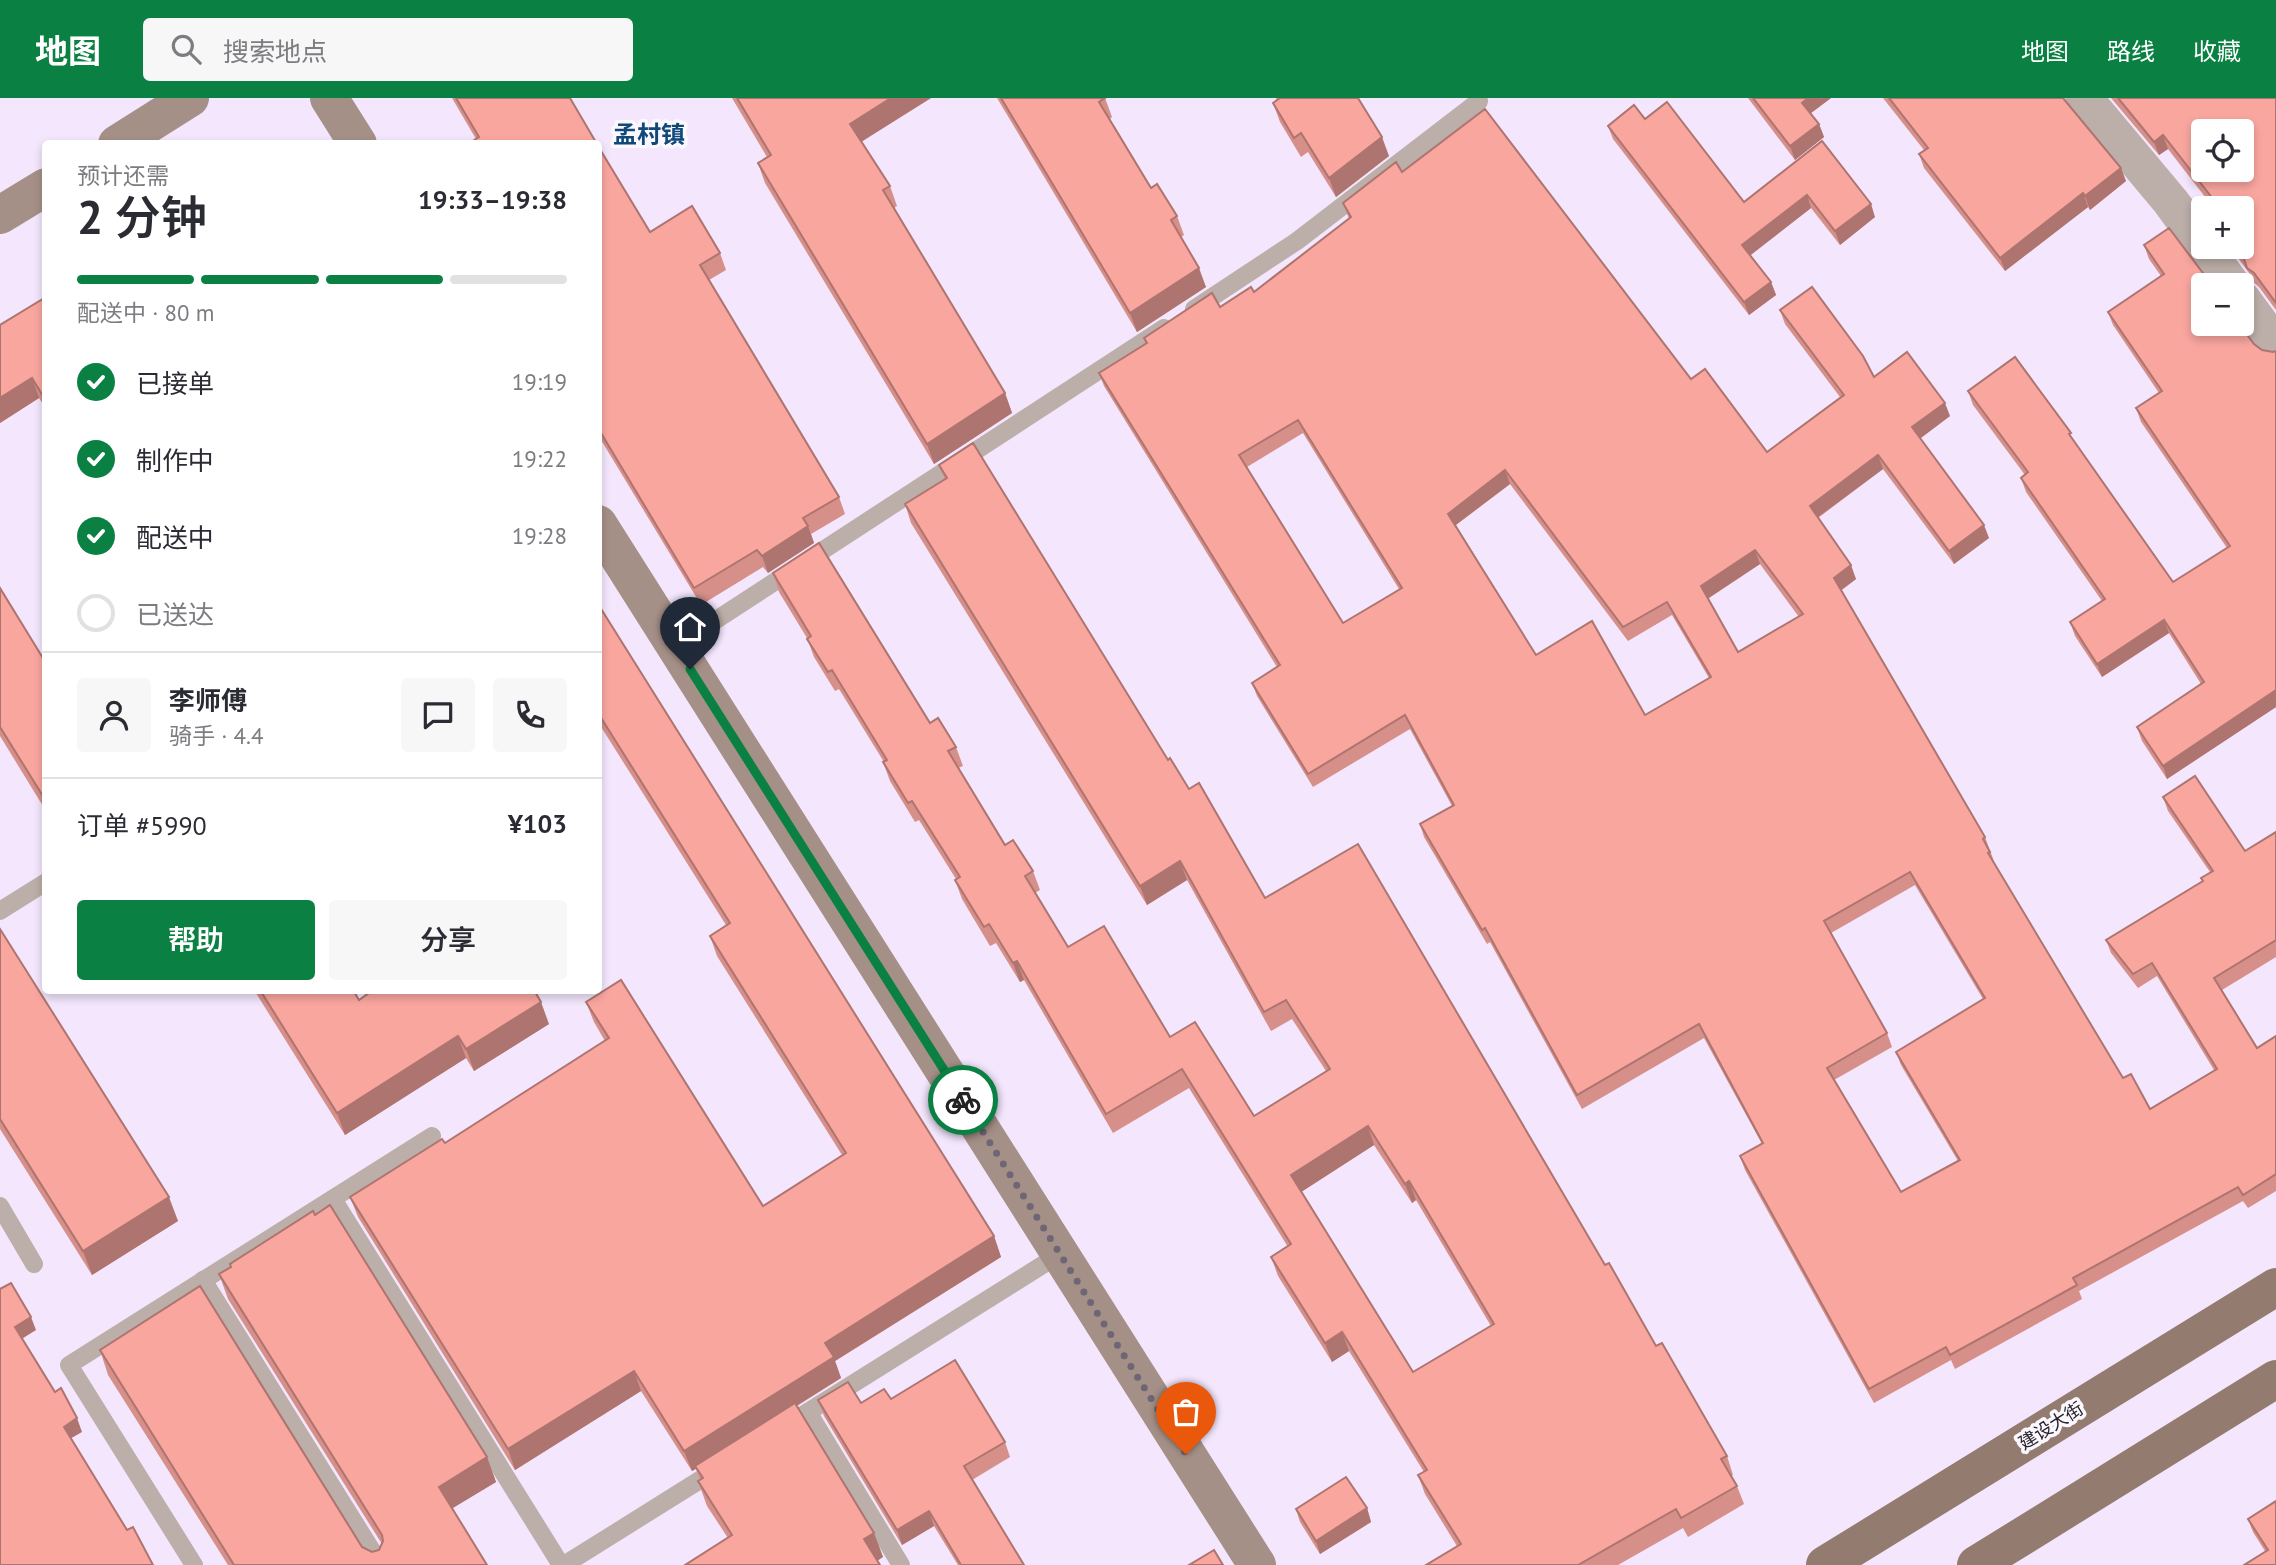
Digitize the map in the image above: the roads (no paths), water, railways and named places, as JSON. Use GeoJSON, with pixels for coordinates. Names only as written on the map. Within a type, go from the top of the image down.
{"type":"FeatureCollection","features":[{"type":"Feature","properties":{"kind":"main road","name":"建设大街"},"geometry":{"type":"LineString","coordinates":[[1825,1565],[2276,1287]]}},
{"type":"Feature","properties":{"kind":"main road"},"geometry":{"type":"LineString","coordinates":[[1976,1565],[2276,1380]]}},
{"type":"Feature","properties":{"kind":"street"},"geometry":{"type":"LineString","coordinates":[[123,140],[190,98]]}},
{"type":"Feature","properties":{"kind":"street"},"geometry":{"type":"LineString","coordinates":[[329,98],[355,140]]}},
{"type":"Feature","properties":{"kind":"street"},"geometry":{"type":"LineString","coordinates":[[2084,98],[2191,229]]}},
{"type":"Feature","properties":{"kind":"street"},"geometry":{"type":"LineString","coordinates":[[0,215],[42,189]]}},
{"type":"Feature","properties":{"kind":"street"},"geometry":{"type":"LineString","coordinates":[[2254,315],[2276,345]]}},
{"type":"Feature","properties":{"kind":"street"},"geometry":{"type":"LineString","coordinates":[[602,530],[1257,1565]]}},
{"type":"Feature","properties":{"kind":"lane"},"geometry":{"type":"LineString","coordinates":[[676,646],[1297,242],[1479,101]]}},
{"type":"Feature","properties":{"kind":"lane"},"geometry":{"type":"LineString","coordinates":[[0,911],[42,885]]}},
{"type":"Feature","properties":{"kind":"lane"},"geometry":{"type":"LineString","coordinates":[[194,1565],[69,1364],[432,1136]]}},
{"type":"Feature","properties":{"kind":"lane"},"geometry":{"type":"LineString","coordinates":[[332,1199],[563,1565],[738,1456]]}},
{"type":"Feature","properties":{"kind":"lane"},"geometry":{"type":"LineString","coordinates":[[0,1206],[34,1264]]}},
{"type":"Feature","properties":{"kind":"lane"},"geometry":{"type":"LineString","coordinates":[[773,1434],[1060,1254]]}},
{"type":"Feature","properties":{"kind":"lane"},"geometry":{"type":"LineString","coordinates":[[203,1280],[381,1565]]}},
{"type":"Feature","properties":{"kind":"lane"},"geometry":{"type":"LineString","coordinates":[[808,1412],[901,1565]]}},
{"type":"Feature","properties":{"kind":"district","name":"孟村镇"},"geometry":{"type":"Point","coordinates":[649,135]}}]}
